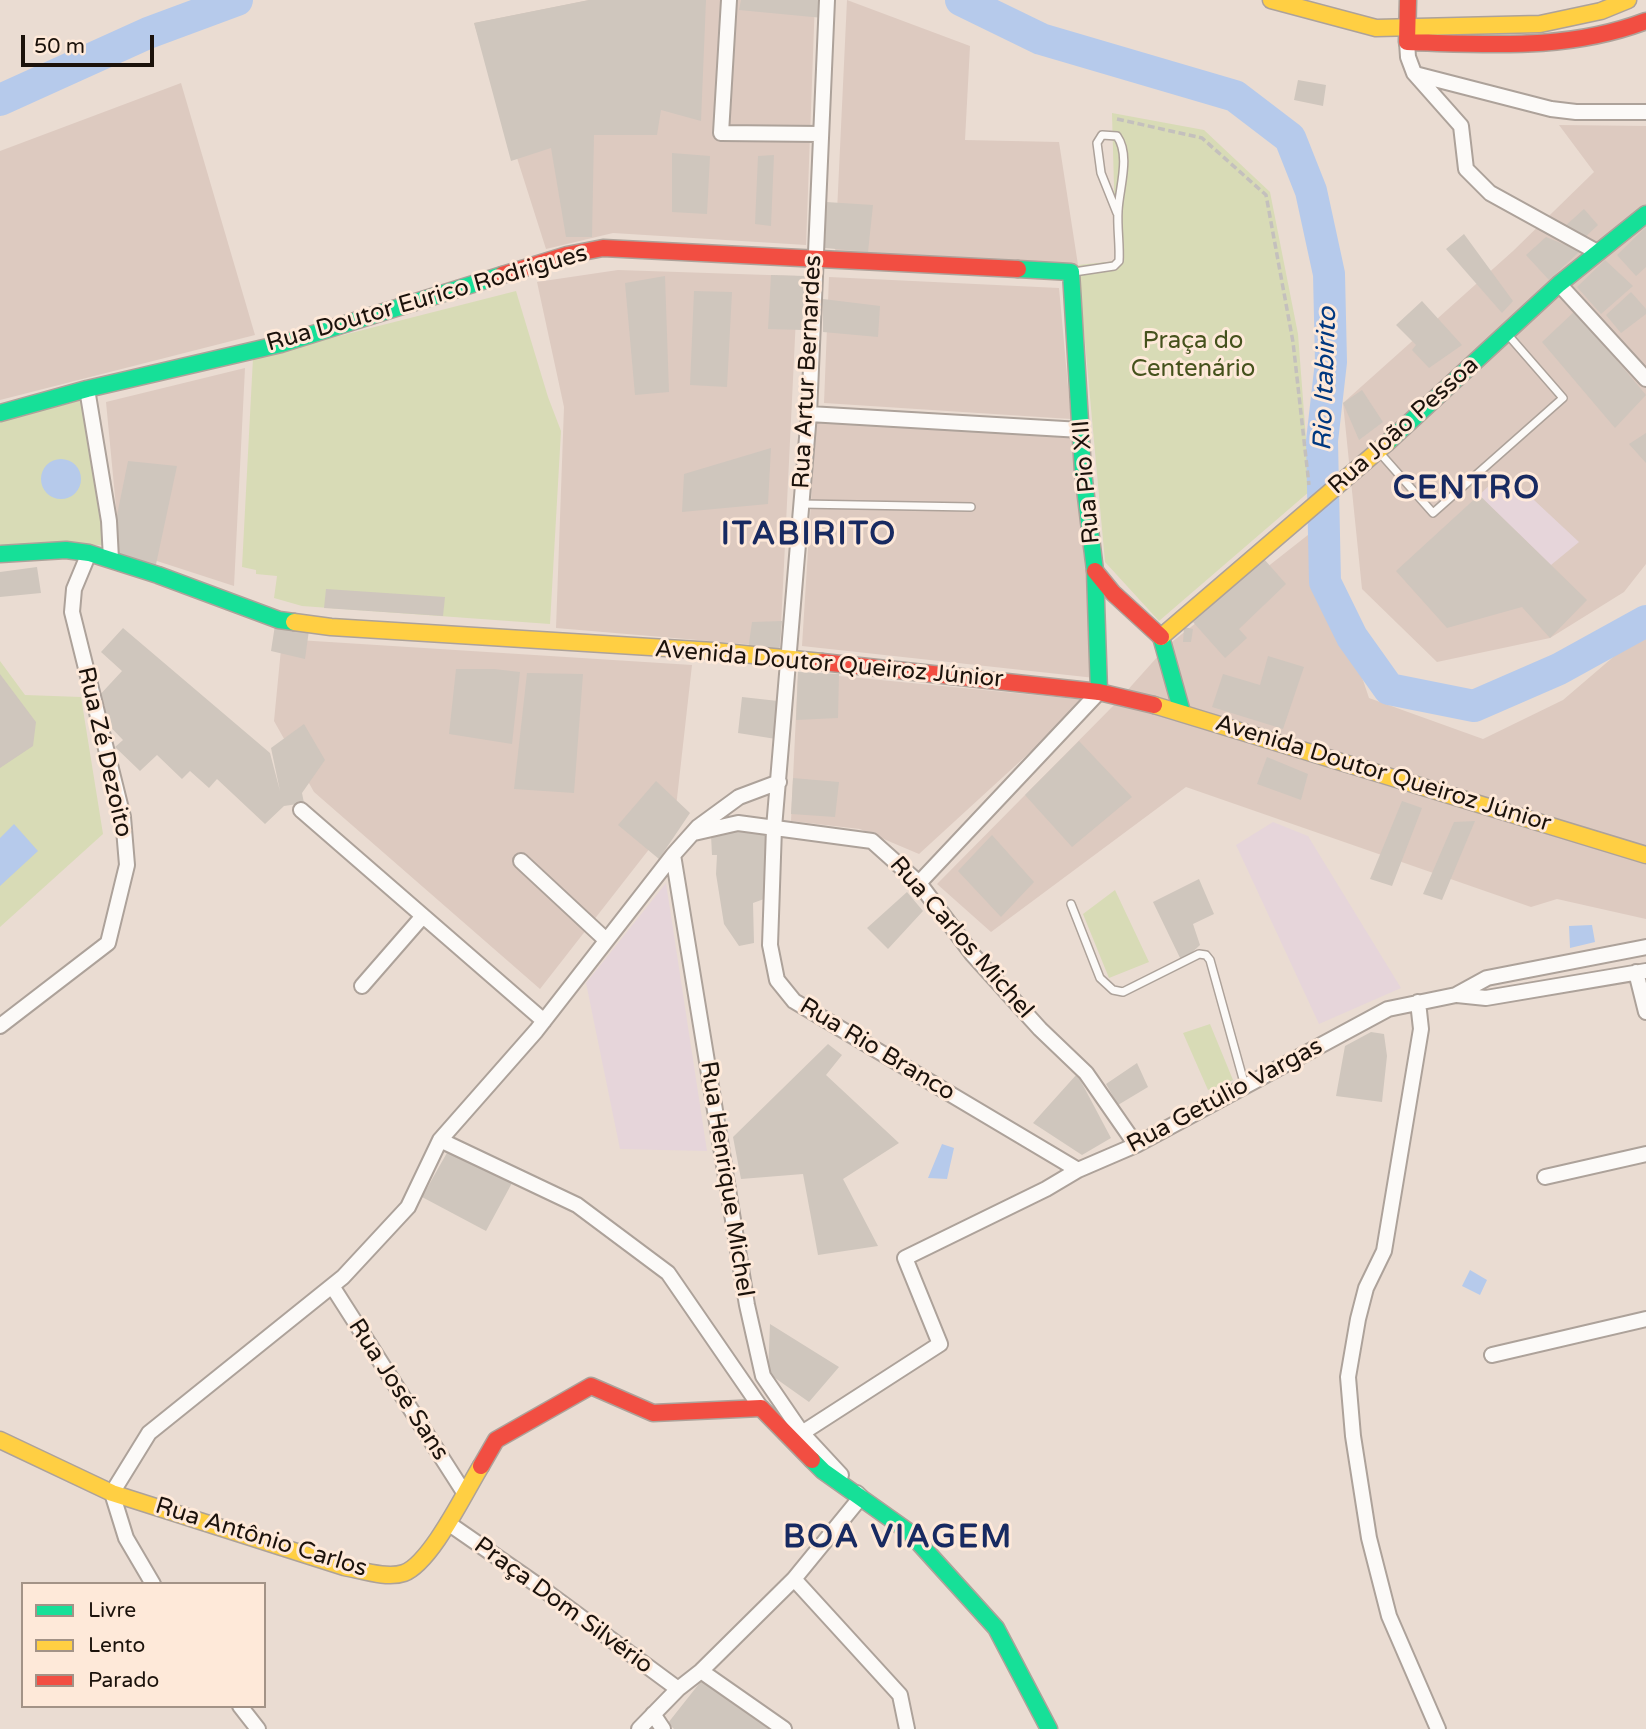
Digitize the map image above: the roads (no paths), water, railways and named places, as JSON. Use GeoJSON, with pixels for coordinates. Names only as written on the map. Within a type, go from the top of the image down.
{"type":"FeatureCollection","features":[{"type":"Feature","properties":{"kind":"main road"},"geometry":{"type":"LineString","coordinates":[[1271,0],[1408,35],[1554,43],[1622,32],[1646,21]]}},
{"type":"Feature","properties":{"kind":"main road"},"geometry":{"type":"LineString","coordinates":[[1408,0],[1408,35]]}},
{"type":"Feature","properties":{"kind":"main road"},"geometry":{"type":"LineString","coordinates":[[1408,35],[1540,24],[1601,5],[1628,0]]}},
{"type":"Feature","properties":{"kind":"main road","name":"Rua João Pessoa"},"geometry":{"type":"LineString","coordinates":[[1161,637],[1374,454],[1559,284],[1646,214]]}},
{"type":"Feature","properties":{"kind":"main road","name":"Rua Doutor Eurico Rodrigues"},"geometry":{"type":"LineString","coordinates":[[0,413],[87,389],[281,344],[567,255],[603,248],[1071,272]]}},
{"type":"Feature","properties":{"kind":"main road","name":"Rua Pio XII"},"geometry":{"type":"LineString","coordinates":[[1071,272],[1083,472],[1095,571],[1099,692]]}},
{"type":"Feature","properties":{"kind":"main road","name":"Avenida Doutor Queiroz Júnior"},"geometry":{"type":"LineString","coordinates":[[0,554],[66,550],[89,553],[279,620],[331,627],[714,651],[1099,692],[1182,712],[1646,855]]}},
{"type":"Feature","properties":{"kind":"main road"},"geometry":{"type":"LineString","coordinates":[[1095,571],[1113,593],[1161,637],[1182,712]]}},
{"type":"Feature","properties":{"kind":"main road","name":"Rua Antônio Carlos"},"geometry":{"type":"LineString","coordinates":[[0,1440],[112,1493],[344,1567],[382,1574],[404,1573],[426,1556],[496,1440],[591,1386],[653,1413],[761,1408]]}},
{"type":"Feature","properties":{"kind":"main road"},"geometry":{"type":"LineString","coordinates":[[761,1408],[786,1437],[823,1471],[909,1532],[996,1628],[1049,1729]]}},
{"type":"Feature","properties":{"kind":"street"},"geometry":{"type":"LineString","coordinates":[[729,0],[721,133],[821,134]]}},
{"type":"Feature","properties":{"kind":"street","name":"Rua Artur Bernardes"},"geometry":{"type":"LineString","coordinates":[[774,828],[809,414],[827,0]]}},
{"type":"Feature","properties":{"kind":"street"},"geometry":{"type":"LineString","coordinates":[[1408,35],[1408,57],[1413,73],[1461,126],[1466,169],[1490,193],[1597,252]]}},
{"type":"Feature","properties":{"kind":"street"},"geometry":{"type":"LineString","coordinates":[[1413,73],[1551,109],[1576,112],[1646,112]]}},
{"type":"Feature","properties":{"kind":"street"},"geometry":{"type":"LineString","coordinates":[[1559,284],[1646,379]]}},
{"type":"Feature","properties":{"kind":"street"},"geometry":{"type":"LineString","coordinates":[[87,389],[109,521],[111,559]]}},
{"type":"Feature","properties":{"kind":"street"},"geometry":{"type":"LineString","coordinates":[[809,414],[1081,430]]}},
{"type":"Feature","properties":{"kind":"street","name":"Rua Zé Dezoito"},"geometry":{"type":"LineString","coordinates":[[0,1026],[108,943],[127,864],[123,817],[72,612],[74,589],[89,553]]}},
{"type":"Feature","properties":{"kind":"street"},"geometry":{"type":"LineString","coordinates":[[919,883],[1099,692]]}},
{"type":"Feature","properties":{"kind":"street"},"geometry":{"type":"LineString","coordinates":[[152,1582],[126,1538],[112,1493],[149,1433],[344,1277],[408,1207],[440,1139],[540,1026],[692,833],[739,796],[779,782]]}},
{"type":"Feature","properties":{"kind":"street"},"geometry":{"type":"LineString","coordinates":[[302,810],[423,916],[540,1026]]}},
{"type":"Feature","properties":{"kind":"street","name":"Rua Carlos Michel"},"geometry":{"type":"LineString","coordinates":[[692,833],[738,823],[873,841],[919,883],[974,955],[1040,1029],[1086,1073],[1136,1145]]}},
{"type":"Feature","properties":{"kind":"street","name":"Rua Rio Branco"},"geometry":{"type":"LineString","coordinates":[[774,828],[770,945],[777,980],[794,1000],[1078,1170]]}},
{"type":"Feature","properties":{"kind":"street","name":"Rua Henrique Michel"},"geometry":{"type":"LineString","coordinates":[[673,855],[747,1305],[763,1376],[802,1433],[861,1497]]}},
{"type":"Feature","properties":{"kind":"street"},"geometry":{"type":"LineString","coordinates":[[521,861],[606,940]]}},
{"type":"Feature","properties":{"kind":"street"},"geometry":{"type":"LineString","coordinates":[[362,986],[423,916]]}},
{"type":"Feature","properties":{"kind":"street","name":"Rua Getúlio Vargas"},"geometry":{"type":"LineString","coordinates":[[802,1433],[940,1344],[905,1258],[1046,1189],[1078,1170],[1136,1145],[1388,1009],[1456,995],[1487,978],[1646,947]]}},
{"type":"Feature","properties":{"kind":"street"},"geometry":{"type":"LineString","coordinates":[[1456,995],[1486,998],[1641,972],[1646,1012]]}},
{"type":"Feature","properties":{"kind":"street"},"geometry":{"type":"LineString","coordinates":[[1418,1002],[1421,1029],[1384,1251],[1366,1288],[1348,1377],[1353,1436],[1369,1538],[1389,1616],[1438,1729]]}},
{"type":"Feature","properties":{"kind":"street"},"geometry":{"type":"LineString","coordinates":[[440,1139],[577,1205],[668,1273],[761,1408]]}},
{"type":"Feature","properties":{"kind":"street"},"geometry":{"type":"LineString","coordinates":[[1545,1177],[1646,1154]]}},
{"type":"Feature","properties":{"kind":"street","name":"Rua José Sans"},"geometry":{"type":"LineString","coordinates":[[332,1286],[464,1494]]}},
{"type":"Feature","properties":{"kind":"street"},"geometry":{"type":"LineString","coordinates":[[1492,1355],[1646,1319]]}},
{"type":"Feature","properties":{"kind":"street"},"geometry":{"type":"LineString","coordinates":[[639,1729],[794,1579],[804,1563],[861,1497]]}},
{"type":"Feature","properties":{"kind":"street","name":"Praça Dom Silvério"},"geometry":{"type":"LineString","coordinates":[[448,1523],[678,1689]]}},
{"type":"Feature","properties":{"kind":"street"},"geometry":{"type":"LineString","coordinates":[[794,1579],[900,1695],[907,1729]]}},
{"type":"Feature","properties":{"kind":"street"},"geometry":{"type":"LineString","coordinates":[[701,1671],[785,1729]]}},
{"type":"Feature","properties":{"kind":"street"},"geometry":{"type":"LineString","coordinates":[[242,1708],[258,1729]]}},
{"type":"Feature","properties":{"kind":"street"},"geometry":{"type":"LineString","coordinates":[[653,1714],[663,1729]]}},
{"type":"Feature","properties":{"kind":"lane"},"geometry":{"type":"LineString","coordinates":[[1071,272],[1114,266],[1119,261],[1118,213],[1123,165],[1122,144],[1117,136],[1102,135],[1097,143],[1101,173],[1118,213]]}},
{"type":"Feature","properties":{"kind":"lane"},"geometry":{"type":"LineString","coordinates":[[1374,454],[1433,513],[1563,398],[1507,334]]}},
{"type":"Feature","properties":{"kind":"lane"},"geometry":{"type":"LineString","coordinates":[[800,505],[971,507]]}},
{"type":"Feature","properties":{"kind":"lane"},"geometry":{"type":"LineString","coordinates":[[1071,904],[1100,978],[1113,990],[1123,992],[1199,954],[1206,955],[1210,960],[1245,1087]]}},
{"type":"Feature","properties":{"kind":"water"},"geometry":{"type":"Polygon","coordinates":[[[61,459],[69,460],[75,465],[80,471],[80,487],[75,493],[69,498],[61,499],[53,498],[47,493],[42,487],[41,479],[42,471],[47,465],[53,460],[61,459]]]}},
{"type":"Feature","properties":{"kind":"water"},"geometry":{"type":"Polygon","coordinates":[[[14,824],[38,851],[0,886],[0,838],[14,824]]]}},
{"type":"Feature","properties":{"kind":"water"},"geometry":{"type":"Polygon","coordinates":[[[1592,925],[1595,942],[1570,948],[1569,926],[1592,925]]]}},
{"type":"Feature","properties":{"kind":"water"},"geometry":{"type":"Polygon","coordinates":[[[942,1144],[954,1148],[947,1179],[928,1178],[942,1144]]]}},
{"type":"Feature","properties":{"kind":"water"},"geometry":{"type":"Polygon","coordinates":[[[1470,1270],[1487,1280],[1480,1295],[1462,1286],[1470,1270]]]}},
{"type":"Feature","properties":{"kind":"waterway","name":"Rio Itabirito"},"geometry":{"type":"LineString","coordinates":[[0,100],[148,33],[237,0]]}},
{"type":"Feature","properties":{"kind":"waterway","name":"Rio Itabirito"},"geometry":{"type":"LineString","coordinates":[[961,0],[1041,39],[1235,96],[1290,138],[1311,191],[1329,274],[1331,362],[1322,441],[1325,582],[1352,637],[1389,689],[1474,706],[1559,669],[1646,621]]}},
{"type":"Feature","properties":{"kind":"district","name":"CENTRO"},"geometry":{"type":"Point","coordinates":[1467,490]}},
{"type":"Feature","properties":{"kind":"district","name":"ITABIRITO"},"geometry":{"type":"Point","coordinates":[809,536]}},
{"type":"Feature","properties":{"kind":"district","name":"BOA VIAGEM"},"geometry":{"type":"Point","coordinates":[898,1539]}},
{"type":"Feature","properties":{"kind":"park label","name":"Praça do Centenário"},"geometry":{"type":"Point","coordinates":[1193,356]}}]}
